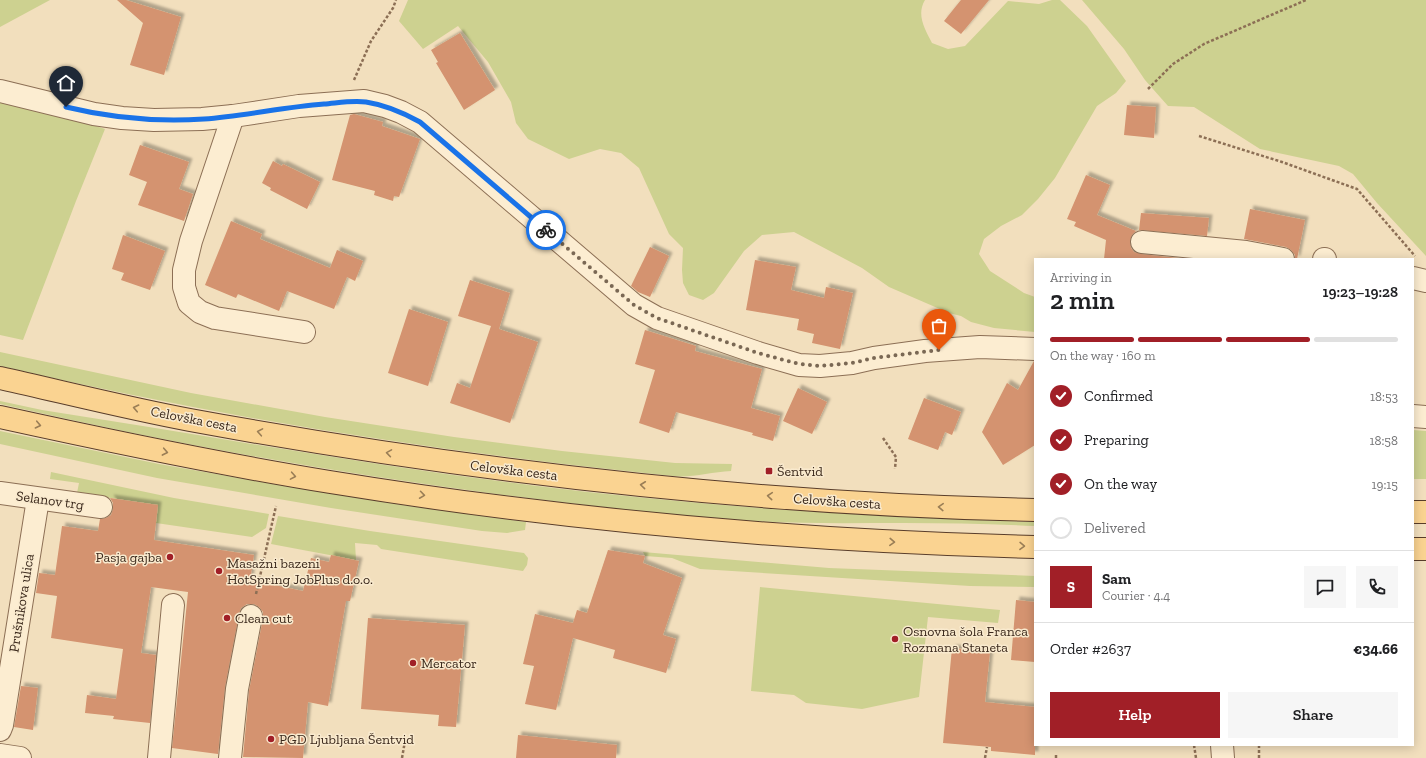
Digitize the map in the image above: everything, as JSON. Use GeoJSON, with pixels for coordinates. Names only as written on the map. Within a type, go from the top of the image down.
{"type":"FeatureCollection","features":[{"type":"Feature","properties":{"kind":"main road","name":"Celovška cesta"},"geometry":{"type":"LineString","coordinates":[[0,378],[188,419],[417,457],[558,476],[681,489],[796,498],[965,508],[1034,510]]}},
{"type":"Feature","properties":{"kind":"main road"},"geometry":{"type":"LineString","coordinates":[[0,417],[143,448],[330,482],[592,518],[703,529],[853,540],[1034,547]]}},
{"type":"Feature","properties":{"kind":"main road"},"geometry":{"type":"LineString","coordinates":[[1414,512],[1426,512]]}},
{"type":"Feature","properties":{"kind":"main road"},"geometry":{"type":"LineString","coordinates":[[1414,549],[1426,549]]}},
{"type":"Feature","properties":{"kind":"street"},"geometry":{"type":"LineString","coordinates":[[0,92],[94,114],[122,118],[162,120],[202,119],[233,116],[299,106],[344,102],[364,102],[385,106],[420,122],[629,300],[657,318],[758,353],[799,364],[820,366],[852,363],[874,358],[925,351],[972,347],[1034,349]]}},
{"type":"Feature","properties":{"kind":"street"},"geometry":{"type":"LineString","coordinates":[[233,116],[191,241],[184,270],[184,287],[189,303],[200,312],[215,318],[304,332]]}},
{"type":"Feature","properties":{"kind":"street"},"geometry":{"type":"LineString","coordinates":[[1142,242],[1223,254],[1246,252],[1278,258]]}},
{"type":"Feature","properties":{"kind":"street"},"geometry":{"type":"LineString","coordinates":[[1414,278],[1426,281]]}},
{"type":"Feature","properties":{"kind":"street"},"geometry":{"type":"LineString","coordinates":[[1414,416],[1426,417]]}},
{"type":"Feature","properties":{"kind":"street","name":"Selanov trg"},"geometry":{"type":"LineString","coordinates":[[0,493],[101,507]]}},
{"type":"Feature","properties":{"kind":"street","name":"Prušnikova ulica"},"geometry":{"type":"LineString","coordinates":[[0,730],[38,499]]}},
{"type":"Feature","properties":{"kind":"street"},"geometry":{"type":"LineString","coordinates":[[159,758],[173,605]]}},
{"type":"Feature","properties":{"kind":"street"},"geometry":{"type":"LineString","coordinates":[[230,758],[237,689],[250,616]]}},
{"type":"Feature","properties":{"kind":"street"},"geometry":{"type":"LineString","coordinates":[[1222,746],[1223,758]]}},
{"type":"Feature","properties":{"kind":"street"},"geometry":{"type":"LineString","coordinates":[[0,755],[20,758]]}},
{"type":"Feature","properties":{"kind":"path"},"geometry":{"type":"LineString","coordinates":[[344,102],[371,41],[393,8],[396,0]]}},
{"type":"Feature","properties":{"kind":"path"},"geometry":{"type":"LineString","coordinates":[[1148,89],[1173,64],[1204,44],[1306,0]]}},
{"type":"Feature","properties":{"kind":"path"},"geometry":{"type":"LineString","coordinates":[[1199,136],[1282,162],[1357,189],[1416,257]]}},
{"type":"Feature","properties":{"kind":"path"},"geometry":{"type":"LineString","coordinates":[[883,438],[896,457],[895,469]]}},
{"type":"Feature","properties":{"kind":"path"},"geometry":{"type":"LineString","coordinates":[[250,616],[276,506]]}},
{"type":"Feature","properties":{"kind":"path"},"geometry":{"type":"LineString","coordinates":[[402,758],[405,741]]}},
{"type":"Feature","properties":{"kind":"path"},"geometry":{"type":"LineString","coordinates":[[1194,746],[1196,758]]}},
{"type":"Feature","properties":{"kind":"path"},"geometry":{"type":"LineString","coordinates":[[1259,746],[1259,758]]}},
{"type":"Feature","properties":{"kind":"path"},"geometry":{"type":"LineString","coordinates":[[985,758],[987,747]]}},
{"type":"Feature","properties":{"kind":"path"},"geometry":{"type":"LineString","coordinates":[[1056,753],[1056,758]]}},
{"type":"Feature","properties":{"kind":"green space"},"geometry":{"type":"Polygon","coordinates":[[[0,0],[50,0],[0,27],[0,0]]]}},
{"type":"Feature","properties":{"kind":"green space"},"geometry":{"type":"Polygon","coordinates":[[[408,0],[925,0],[921,11],[922,22],[932,43],[948,49],[965,46],[1008,1],[1039,4],[1052,0],[1060,0],[1087,26],[1126,81],[1116,93],[1097,106],[1055,178],[1038,199],[1022,215],[1001,226],[984,239],[979,254],[990,271],[1024,293],[1034,297],[1034,332],[994,328],[971,322],[961,316],[949,313],[889,287],[862,268],[794,232],[762,235],[744,251],[714,293],[703,300],[689,295],[683,283],[683,248],[669,234],[639,168],[621,153],[600,149],[569,159],[528,139],[516,123],[511,102],[488,62],[458,26],[423,49],[399,21],[408,0]]]}},
{"type":"Feature","properties":{"kind":"green space"},"geometry":{"type":"Polygon","coordinates":[[[1082,0],[1426,0],[1426,256],[1377,203],[1353,174],[1339,166],[1260,149],[1194,107],[1168,106],[1145,80],[1124,49],[1082,0]]]}},
{"type":"Feature","properties":{"kind":"green space"},"geometry":{"type":"Polygon","coordinates":[[[0,98],[43,108],[105,129],[23,340],[0,335],[0,98]]]}},
{"type":"Feature","properties":{"kind":"green space"},"geometry":{"type":"Polygon","coordinates":[[[0,352],[191,393],[325,417],[454,437],[562,451],[675,463],[732,464],[731,471],[687,476],[672,476],[587,467],[418,445],[334,432],[166,402],[0,366],[0,352]]]}},
{"type":"Feature","properties":{"kind":"green space"},"geometry":{"type":"Polygon","coordinates":[[[0,401],[42,410],[346,459],[529,485],[718,505],[845,514],[1034,522],[1034,526],[953,523],[809,523],[752,521],[656,513],[560,502],[433,485],[309,466],[123,431],[0,404],[0,401]]]}},
{"type":"Feature","properties":{"kind":"green space"},"geometry":{"type":"Polygon","coordinates":[[[1414,430],[1426,431],[1426,479],[1414,479],[1414,430]]]}},
{"type":"Feature","properties":{"kind":"green space"},"geometry":{"type":"Polygon","coordinates":[[[0,431],[159,464],[278,485],[402,505],[526,522],[525,530],[507,533],[482,531],[331,508],[157,478],[0,444],[0,431]]]}},
{"type":"Feature","properties":{"kind":"green space"},"geometry":{"type":"Polygon","coordinates":[[[51,472],[174,498],[269,514],[266,528],[252,537],[156,523],[158,505],[77,493],[79,483],[50,479],[51,472]]]}},
{"type":"Feature","properties":{"kind":"green space"},"geometry":{"type":"Polygon","coordinates":[[[278,516],[524,553],[528,558],[527,565],[523,571],[381,549],[377,545],[355,543],[356,560],[271,544],[278,516]]]}},
{"type":"Feature","properties":{"kind":"green space"},"geometry":{"type":"Polygon","coordinates":[[[643,552],[829,568],[1034,576],[1034,587],[970,586],[700,569],[672,558],[645,556],[643,552]]]}},
{"type":"Feature","properties":{"kind":"green space"},"geometry":{"type":"Polygon","coordinates":[[[760,587],[1000,610],[998,623],[928,617],[919,697],[862,709],[806,703],[794,695],[751,691],[760,587]]]}},
{"type":"Feature","properties":{"kind":"building"},"geometry":{"type":"Polygon","coordinates":[[[117,0],[126,0],[181,17],[164,75],[130,65],[143,23],[117,0]]]}},
{"type":"Feature","properties":{"kind":"building"},"geometry":{"type":"Polygon","coordinates":[[[961,0],[989,0],[961,34],[944,21],[961,0]]]}},
{"type":"Feature","properties":{"kind":"building"},"geometry":{"type":"Polygon","coordinates":[[[460,33],[495,90],[464,110],[436,63],[438,62],[431,50],[460,33]]]}},
{"type":"Feature","properties":{"kind":"building"},"geometry":{"type":"Polygon","coordinates":[[[1127,105],[1156,107],[1154,138],[1124,135],[1127,105]]]}},
{"type":"Feature","properties":{"kind":"building"},"geometry":{"type":"Polygon","coordinates":[[[354,114],[383,122],[382,126],[420,139],[399,197],[394,196],[393,201],[374,195],[375,191],[332,180],[350,115],[354,114]]]}},
{"type":"Feature","properties":{"kind":"building"},"geometry":{"type":"Polygon","coordinates":[[[140,145],[189,162],[179,189],[193,194],[184,221],[138,205],[147,182],[129,175],[140,145]]]}},
{"type":"Feature","properties":{"kind":"building"},"geometry":{"type":"Polygon","coordinates":[[[273,161],[282,166],[283,164],[320,182],[307,209],[270,190],[271,188],[262,183],[273,161]]]}},
{"type":"Feature","properties":{"kind":"building"},"geometry":{"type":"Polygon","coordinates":[[[1086,175],[1110,185],[1097,215],[1136,231],[1132,235],[1130,241],[1131,248],[1134,252],[1179,258],[1104,258],[1106,240],[1074,226],[1076,222],[1067,219],[1086,175]]]}},
{"type":"Feature","properties":{"kind":"building"},"geometry":{"type":"Polygon","coordinates":[[[1250,209],[1305,220],[1297,258],[1295,258],[1295,255],[1291,250],[1286,247],[1244,239],[1250,209]]]}},
{"type":"Feature","properties":{"kind":"building"},"geometry":{"type":"Polygon","coordinates":[[[1141,213],[1209,218],[1207,236],[1139,230],[1141,213]]]}},
{"type":"Feature","properties":{"kind":"building"},"geometry":{"type":"Polygon","coordinates":[[[231,221],[262,234],[260,239],[330,268],[337,250],[363,261],[355,281],[347,277],[334,309],[287,291],[279,311],[238,294],[236,298],[205,285],[231,221]]]}},
{"type":"Feature","properties":{"kind":"building"},"geometry":{"type":"Polygon","coordinates":[[[123,235],[165,251],[150,290],[121,280],[124,273],[112,269],[123,235]]]}},
{"type":"Feature","properties":{"kind":"building"},"geometry":{"type":"Polygon","coordinates":[[[650,247],[669,256],[650,297],[638,292],[631,286],[650,247]]]}},
{"type":"Feature","properties":{"kind":"building"},"geometry":{"type":"Polygon","coordinates":[[[755,260],[796,267],[791,290],[824,298],[826,287],[853,293],[840,349],[812,343],[814,334],[797,330],[799,319],[746,310],[755,260]]]}},
{"type":"Feature","properties":{"kind":"building"},"geometry":{"type":"Polygon","coordinates":[[[470,280],[510,293],[499,329],[538,342],[510,423],[450,403],[457,383],[470,388],[491,326],[458,316],[470,280]]]}},
{"type":"Feature","properties":{"kind":"building"},"geometry":{"type":"Polygon","coordinates":[[[409,309],[448,322],[428,386],[388,373],[409,309]]]}},
{"type":"Feature","properties":{"kind":"building"},"geometry":{"type":"Polygon","coordinates":[[[645,330],[696,346],[695,351],[762,369],[751,408],[780,416],[773,441],[752,435],[753,433],[676,412],[669,433],[639,423],[655,370],[635,364],[645,330]]]}},
{"type":"Feature","properties":{"kind":"building"},"geometry":{"type":"Polygon","coordinates":[[[1034,361],[1034,446],[1003,465],[982,432],[1007,383],[1018,390],[1034,361]]]}},
{"type":"Feature","properties":{"kind":"building"},"geometry":{"type":"Polygon","coordinates":[[[798,388],[827,402],[812,434],[783,421],[798,388]]]}},
{"type":"Feature","properties":{"kind":"building"},"geometry":{"type":"Polygon","coordinates":[[[924,398],[961,412],[952,435],[945,432],[938,450],[908,439],[924,398]]]}},
{"type":"Feature","properties":{"kind":"building"},"geometry":{"type":"Polygon","coordinates":[[[110,498],[158,505],[154,540],[254,555],[250,580],[303,591],[311,558],[329,562],[331,555],[359,561],[350,601],[346,601],[328,706],[308,702],[303,758],[243,757],[249,691],[263,618],[263,612],[254,604],[247,604],[241,608],[239,614],[225,687],[218,754],[172,748],[188,592],[151,587],[141,653],[156,655],[150,723],[113,719],[114,716],[85,713],[87,695],[116,699],[123,649],[51,638],[57,596],[36,593],[39,573],[55,575],[62,526],[98,531],[100,519],[111,515],[113,503],[110,498]]]}},
{"type":"Feature","properties":{"kind":"building"},"geometry":{"type":"Polygon","coordinates":[[[608,550],[645,556],[643,563],[682,578],[663,635],[676,639],[666,673],[613,658],[615,650],[573,638],[556,710],[525,704],[534,666],[523,664],[535,614],[573,623],[577,610],[587,613],[608,550]]]}},
{"type":"Feature","properties":{"kind":"building"},"geometry":{"type":"Polygon","coordinates":[[[1016,600],[1034,602],[1034,662],[1011,660],[1016,600]]]}},
{"type":"Feature","properties":{"kind":"building","name":"Mercator"},"geometry":{"type":"Polygon","coordinates":[[[368,618],[465,625],[456,727],[438,726],[439,715],[361,709],[368,618]]]}},
{"type":"Feature","properties":{"kind":"building"},"geometry":{"type":"Polygon","coordinates":[[[952,648],[990,652],[985,702],[1034,707],[1035,755],[991,751],[991,747],[943,743],[952,648]]]}},
{"type":"Feature","properties":{"kind":"building"},"geometry":{"type":"Polygon","coordinates":[[[21,686],[38,688],[33,730],[14,727],[21,686]]]}},
{"type":"Feature","properties":{"kind":"building"},"geometry":{"type":"Polygon","coordinates":[[[518,735],[617,745],[616,758],[516,758],[518,735]]]}},
{"type":"Feature","properties":{"kind":"way so far"},"geometry":{"type":"LineString","coordinates":[[546,230],[634,305],[657,318],[758,353],[799,364],[820,366],[852,363],[874,358],[939,350]]}},
{"type":"Feature","properties":{"kind":"place","name":"Šentvid"},"geometry":{"type":"Point","coordinates":[769,471]}},
{"type":"Feature","properties":{"kind":"place","name":"Pasja gajba"},"geometry":{"type":"Point","coordinates":[170,557]}},
{"type":"Feature","properties":{"kind":"place","name":"Masažni bazeni HotSpring JobPlus d.o.o."},"geometry":{"type":"Point","coordinates":[219,571]}},
{"type":"Feature","properties":{"kind":"place","name":"Clean cut"},"geometry":{"type":"Point","coordinates":[227,618]}},
{"type":"Feature","properties":{"kind":"place","name":"Osnovna šola Franca Rozmana Staneta"},"geometry":{"type":"Point","coordinates":[895,639]}},
{"type":"Feature","properties":{"kind":"place","name":"Mercator"},"geometry":{"type":"Point","coordinates":[413,663]}},
{"type":"Feature","properties":{"kind":"place","name":"PGD Ljubljana Šentvid"},"geometry":{"type":"Point","coordinates":[271,739]}},
{"type":"Feature","properties":{"kind":"route"},"geometry":{"type":"LineString","coordinates":[[66,107],[94,114],[154,120],[202,119],[299,106],[344,102],[364,102],[385,106],[420,122],[546,230]]}}]}
